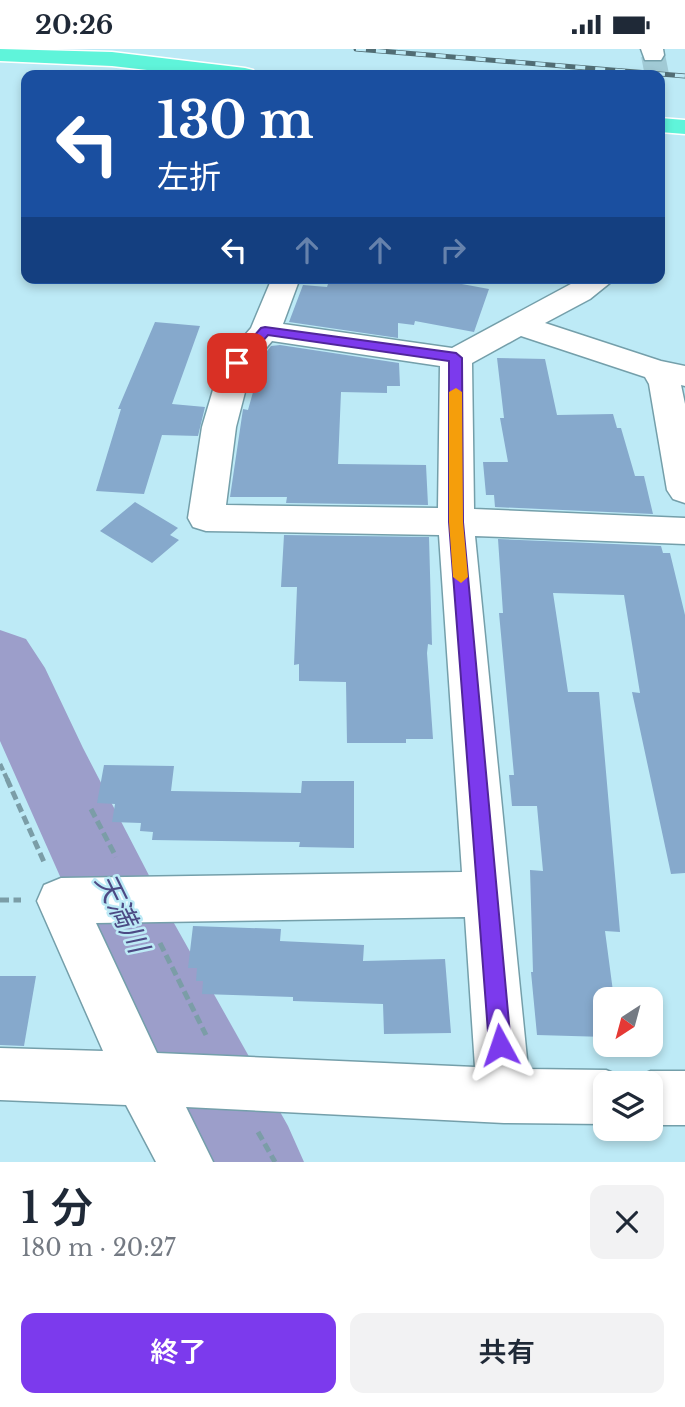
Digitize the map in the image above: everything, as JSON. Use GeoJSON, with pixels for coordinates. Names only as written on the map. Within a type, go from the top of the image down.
{"type":"FeatureCollection","features":[{"type":"Feature","properties":{"kind":"highway"},"geometry":{"type":"LineString","coordinates":[[0,54],[112,59],[203,70]]}},
{"type":"Feature","properties":{"kind":"highway"},"geometry":{"type":"LineString","coordinates":[[665,125],[685,127]]}},
{"type":"Feature","properties":{"kind":"street"},"geometry":{"type":"LineString","coordinates":[[284,284],[265,331],[237,363],[219,427],[206,518],[456,522],[685,531]]}},
{"type":"Feature","properties":{"kind":"street"},"geometry":{"type":"LineString","coordinates":[[265,331],[456,358],[593,284]]}},
{"type":"Feature","properties":{"kind":"street"},"geometry":{"type":"LineString","coordinates":[[519,324],[670,373],[665,384],[685,490]]}},
{"type":"Feature","properties":{"kind":"street"},"geometry":{"type":"LineString","coordinates":[[456,358],[456,522],[504,1096]]}},
{"type":"Feature","properties":{"kind":"street"},"geometry":{"type":"LineString","coordinates":[[185,1162],[141,1077],[61,901],[487,894]]}},
{"type":"Feature","properties":{"kind":"street"},"geometry":{"type":"LineString","coordinates":[[0,1074],[141,1077],[504,1096],[593,1097]]}},
{"type":"Feature","properties":{"kind":"street"},"geometry":{"type":"LineString","coordinates":[[663,1098],[685,1098]]}},
{"type":"Feature","properties":{"kind":"path"},"geometry":{"type":"LineString","coordinates":[[0,764],[61,901]]}},
{"type":"Feature","properties":{"kind":"path"},"geometry":{"type":"LineString","coordinates":[[91,809],[230,1082],[275,1162]]}},
{"type":"Feature","properties":{"kind":"building"},"geometry":{"type":"Polygon","coordinates":[[[328,284],[462,284],[489,289],[474,332],[415,321],[414,325],[398,323],[398,338],[289,322],[303,285],[327,287],[328,284]]]}},
{"type":"Feature","properties":{"kind":"building"},"geometry":{"type":"Polygon","coordinates":[[[155,322],[200,326],[172,404],[205,407],[198,436],[162,435],[144,494],[96,491],[121,409],[118,409],[155,322]]]}},
{"type":"Feature","properties":{"kind":"building"},"geometry":{"type":"Polygon","coordinates":[[[280,345],[399,363],[400,386],[387,386],[387,393],[341,392],[338,464],[426,465],[428,505],[286,503],[287,497],[230,497],[243,409],[248,410],[263,356],[271,346],[280,345]]]}},
{"type":"Feature","properties":{"kind":"building"},"geometry":{"type":"Polygon","coordinates":[[[497,358],[545,359],[557,415],[613,414],[617,428],[621,428],[635,476],[644,476],[653,514],[495,507],[494,495],[486,495],[483,462],[508,462],[500,418],[504,418],[497,358]]]}},
{"type":"Feature","properties":{"kind":"building"},"geometry":{"type":"Polygon","coordinates":[[[135,502],[178,528],[170,535],[179,540],[152,563],[100,531],[135,502]]]}},
{"type":"Feature","properties":{"kind":"building"},"geometry":{"type":"Polygon","coordinates":[[[284,535],[429,537],[432,645],[428,644],[427,653],[433,739],[406,739],[406,743],[347,743],[346,682],[299,681],[299,664],[294,665],[297,587],[281,587],[284,535]]]}},
{"type":"Feature","properties":{"kind":"building"},"geometry":{"type":"Polygon","coordinates":[[[498,539],[661,546],[663,553],[670,553],[685,615],[685,873],[671,874],[632,692],[640,693],[624,595],[553,593],[568,692],[599,692],[620,932],[605,931],[612,987],[593,987],[593,1037],[537,1035],[531,972],[530,870],[543,871],[537,806],[512,806],[509,775],[514,775],[499,613],[503,613],[498,539]]]}},
{"type":"Feature","properties":{"kind":"building"},"geometry":{"type":"Polygon","coordinates":[[[104,765],[174,766],[171,791],[301,793],[302,781],[354,781],[354,848],[299,847],[300,842],[152,840],[153,832],[140,831],[141,823],[112,822],[115,804],[97,803],[104,765]]]}},
{"type":"Feature","properties":{"kind":"building"},"geometry":{"type":"Polygon","coordinates":[[[193,926],[281,929],[280,941],[364,945],[363,961],[445,959],[451,1033],[384,1034],[383,1004],[202,994],[203,981],[196,981],[197,968],[188,968],[193,926]]]}},
{"type":"Feature","properties":{"kind":"building"},"geometry":{"type":"Polygon","coordinates":[[[0,976],[36,976],[24,1046],[0,1045],[0,976]]]}},
{"type":"Feature","properties":{"kind":"waterway","name":"天満川"},"geometry":{"type":"LineString","coordinates":[[0,661],[18,691],[53,772],[138,948],[252,1162]]}},
{"type":"Feature","properties":{"kind":"tunnel"},"geometry":{"type":"LineString","coordinates":[[653,55],[656,70]]}},
{"type":"Feature","properties":{"kind":"railway"},"geometry":{"type":"LineString","coordinates":[[356,49],[612,70]]}},
{"type":"Feature","properties":{"kind":"railway"},"geometry":{"type":"LineString","coordinates":[[665,74],[685,76]]}},
{"type":"Feature","properties":{"kind":"slow traffic"},"geometry":{"type":"LineString","coordinates":[[456,392],[456,522],[461,577]]}},
{"type":"Feature","properties":{"kind":"route"},"geometry":{"type":"LineString","coordinates":[[237,363],[265,331],[456,358],[456,522],[500,1045]]}}]}
